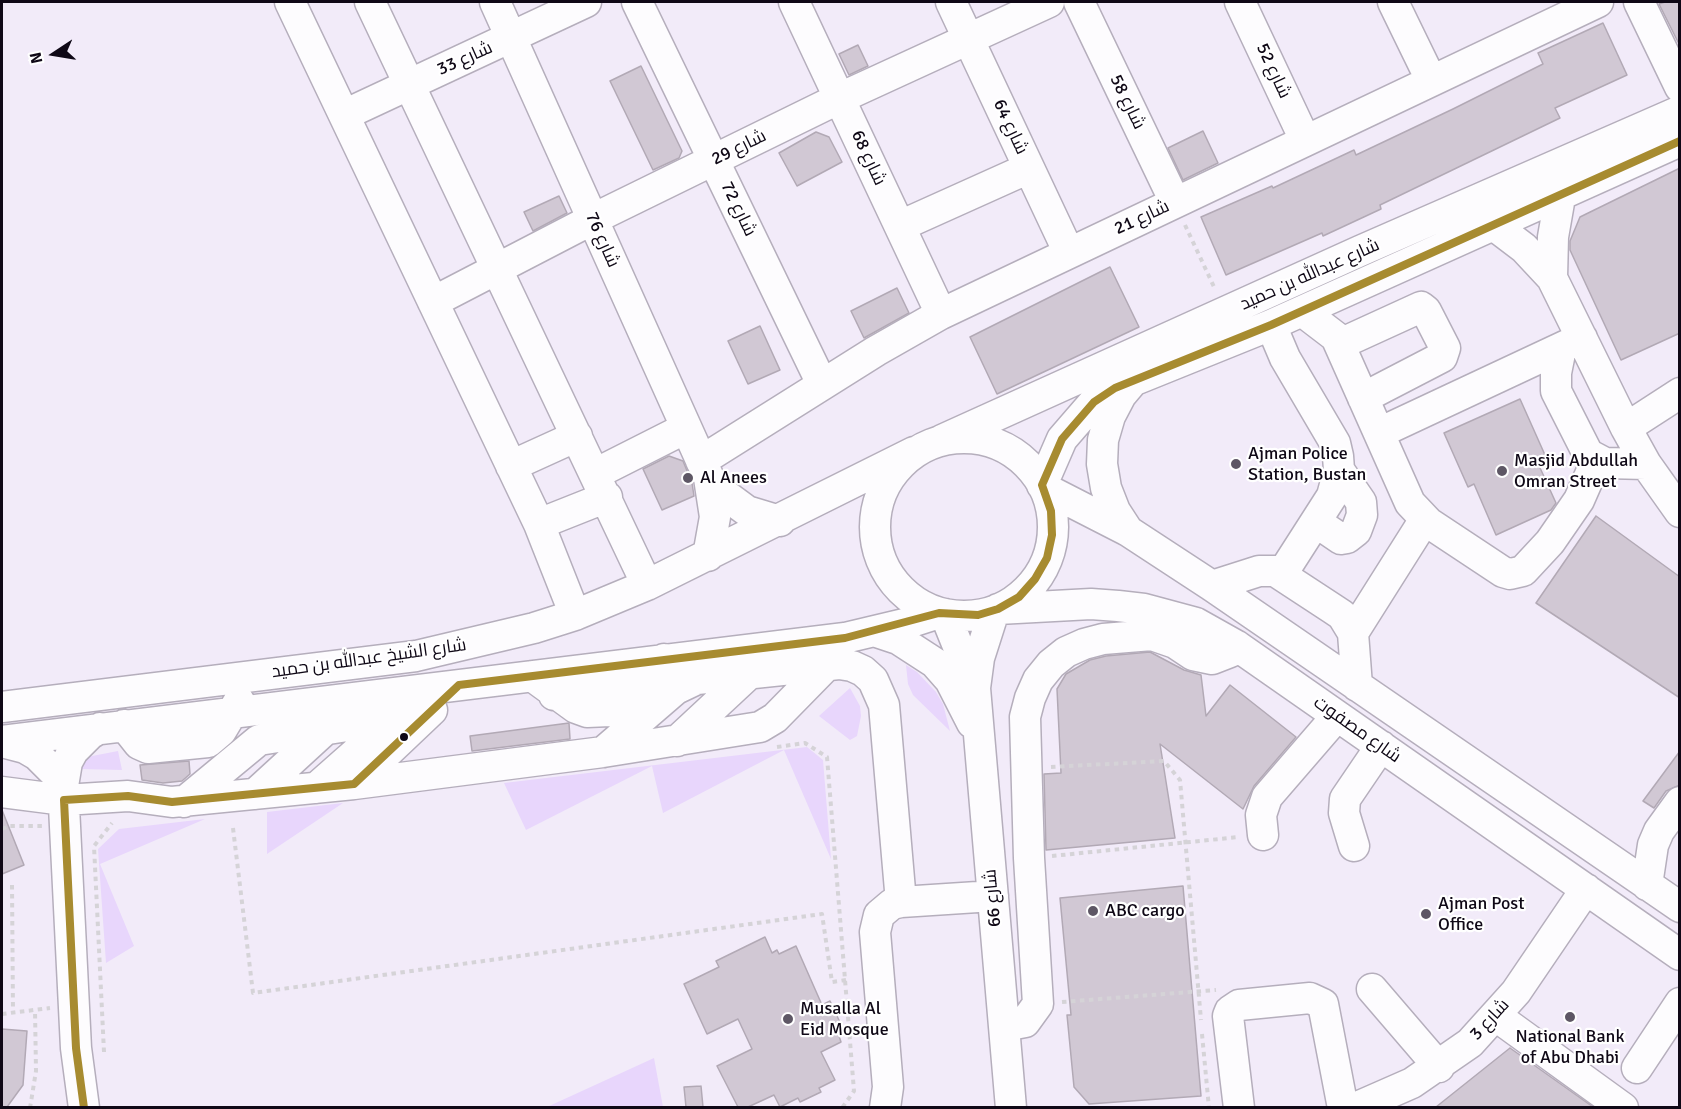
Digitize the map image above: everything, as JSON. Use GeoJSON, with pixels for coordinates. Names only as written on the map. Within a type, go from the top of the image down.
{"type":"FeatureCollection","features":[{"type":"Feature","properties":{"kind":"street"},"geometry":{"type":"LineString","coordinates":[[290,2],[539,524],[575,615]]}},
{"type":"Feature","properties":{"kind":"street"},"geometry":{"type":"LineString","coordinates":[[370,2],[647,585]]}},
{"type":"Feature","properties":{"kind":"street","name":"شارع 76"},"geometry":{"type":"LineString","coordinates":[[495,2],[705,470],[720,491],[747,511],[780,521]]}},
{"type":"Feature","properties":{"kind":"street","name":"شارع 33"},"geometry":{"type":"LineString","coordinates":[[344,115],[586,2]]}},
{"type":"Feature","properties":{"kind":"street","name":"شارع 72"},"geometry":{"type":"LineString","coordinates":[[637,2],[822,384]]}},
{"type":"Feature","properties":{"kind":"street","name":"شارع 68"},"geometry":{"type":"LineString","coordinates":[[794,2],[941,314]]}},
{"type":"Feature","properties":{"kind":"street","name":"شارع 64"},"geometry":{"type":"LineString","coordinates":[[951,2],[1069,253]]}},
{"type":"Feature","properties":{"kind":"street","name":"شارع 29"},"geometry":{"type":"LineString","coordinates":[[433,302],[593,219],[840,98],[1049,2]]}},
{"type":"Feature","properties":{"kind":"street","name":"شارع 58"},"geometry":{"type":"LineString","coordinates":[[1079,2],[1175,202]]}},
{"type":"Feature","properties":{"kind":"street","name":"شارع 52"},"geometry":{"type":"LineString","coordinates":[[1240,2],[1305,140]]}},
{"type":"Feature","properties":{"kind":"street"},"geometry":{"type":"LineString","coordinates":[[1393,2],[1431,80]]}},
{"type":"Feature","properties":{"kind":"street","name":"شارع 21"},"geometry":{"type":"LineString","coordinates":[[705,470],[822,384],[941,314],[1431,80],[1542,13],[1598,2]]}},
{"type":"Feature","properties":{"kind":"street"},"geometry":{"type":"LineString","coordinates":[[1639,2],[1680,87]]}},
{"type":"Feature","properties":{"kind":"street","name":"شارع عبدالله بن حميد"},"geometry":{"type":"LineString","coordinates":[[942,440],[1680,111]]}},
{"type":"Feature","properties":{"kind":"street","name":"شارع عبدالله بن حميد"},"geometry":{"type":"LineString","coordinates":[[1043,486],[1062,439],[1077,420],[1094,402],[1137,377],[1271,325],[1560,197],[1680,141]]}},
{"type":"Feature","properties":{"kind":"street"},"geometry":{"type":"LineString","coordinates":[[900,226],[1029,168]]}},
{"type":"Feature","properties":{"kind":"street"},"geometry":{"type":"LineString","coordinates":[[1560,197],[1553,237],[1552,278],[1571,343],[1626,428],[1646,464],[1680,512]]}},
{"type":"Feature","properties":{"kind":"street"},"geometry":{"type":"LineString","coordinates":[[1495,226],[1524,248],[1552,278]]}},
{"type":"Feature","properties":{"kind":"street"},"geometry":{"type":"LineString","coordinates":[[1338,340],[1344,292]]}},
{"type":"Feature","properties":{"kind":"street"},"geometry":{"type":"LineString","coordinates":[[1338,340],[1421,307],[1426,311],[1445,348],[1442,357],[1363,398]]}},
{"type":"Feature","properties":{"kind":"street"},"geometry":{"type":"LineString","coordinates":[[1302,311],[1338,340],[1405,494],[1425,519],[1503,572],[1517,574],[1530,564],[1579,500],[1597,459]]}},
{"type":"Feature","properties":{"kind":"street"},"geometry":{"type":"LineString","coordinates":[[1271,325],[1286,358],[1335,443],[1339,470],[1361,502],[1362,515],[1356,531],[1347,538],[1341,539],[1316,522],[1282,573]]}},
{"type":"Feature","properties":{"kind":"street"},"geometry":{"type":"LineString","coordinates":[[1379,433],[1571,343]]}},
{"type":"Feature","properties":{"kind":"street"},"geometry":{"type":"LineString","coordinates":[[1571,343],[1555,382],[1559,400],[1588,454],[1613,464],[1646,464]]}},
{"type":"Feature","properties":{"kind":"street"},"geometry":{"type":"LineString","coordinates":[[1128,531],[1112,503],[1102,464],[1103,440],[1110,416],[1121,395],[1137,377]]}},
{"type":"Feature","properties":{"kind":"street"},"geometry":{"type":"LineString","coordinates":[[1626,428],[1680,393]]}},
{"type":"Feature","properties":{"kind":"street"},"geometry":{"type":"LineString","coordinates":[[539,524],[601,486],[686,428]]}},
{"type":"Feature","properties":{"kind":"street"},"geometry":{"type":"LineString","coordinates":[[511,466],[577,436]]}},
{"type":"Feature","properties":{"kind":"street"},"geometry":{"type":"LineString","coordinates":[[971,438],[1000,445],[1024,461],[1043,486],[1051,511],[1052,535],[1047,558],[1035,579],[1019,597],[996,610],[978,615],[942,613],[916,602],[897,585],[883,564],[876,540],[876,515],[882,491],[895,469],[914,452],[942,440],[971,438]]}},
{"type":"Feature","properties":{"kind":"street","name":"شارع الشيخ عبدالله بن حميد"},"geometry":{"type":"LineString","coordinates":[[2,707],[426,654],[492,640],[575,615],[647,585],[780,521],[914,452]]}},
{"type":"Feature","properties":{"kind":"street","name":"شارع 76"},"geometry":{"type":"LineString","coordinates":[[705,470],[715,517],[708,556]]}},
{"type":"Feature","properties":{"kind":"street","name":"شارع مصفوت"},"geometry":{"type":"LineString","coordinates":[[1043,486],[1128,531],[1212,586],[1680,908]]}},
{"type":"Feature","properties":{"kind":"street"},"geometry":{"type":"LineString","coordinates":[[1353,633],[1425,519]]}},
{"type":"Feature","properties":{"kind":"street"},"geometry":{"type":"LineString","coordinates":[[1212,586],[1259,571],[1282,573],[1342,615],[1353,633],[1357,686]]}},
{"type":"Feature","properties":{"kind":"street","name":"شارع مصفوت"},"geometry":{"type":"LineString","coordinates":[[996,610],[1091,604],[1144,609],[1196,623],[1237,646],[1680,954]]}},
{"type":"Feature","properties":{"kind":"street","name":"شارع 66"},"geometry":{"type":"LineString","coordinates":[[996,610],[979,657],[975,688],[1011,1107]]}},
{"type":"Feature","properties":{"kind":"street","name":"شارع الشيخ عبدالله بن حميد"},"geometry":{"type":"LineString","coordinates":[[2,741],[459,685],[543,685],[664,659],[845,638],[877,632],[942,613]]}},
{"type":"Feature","properties":{"kind":"street","name":"شارع 66"},"geometry":{"type":"LineString","coordinates":[[942,613],[975,688]]}},
{"type":"Feature","properties":{"kind":"street"},"geometry":{"type":"LineString","coordinates":[[877,632],[908,644],[935,663],[950,680],[962,699],[979,738]]}},
{"type":"Feature","properties":{"kind":"street"},"geometry":{"type":"LineString","coordinates":[[1004,1026],[1025,1022],[1038,1004],[1029,858],[1025,717],[1030,698],[1044,672],[1066,652],[1084,644],[1140,634],[1164,638],[1202,658],[1221,657],[1237,646]]}},
{"type":"Feature","properties":{"kind":"street"},"geometry":{"type":"LineString","coordinates":[[543,685],[576,708],[587,712],[610,711],[630,701],[664,659]]}},
{"type":"Feature","properties":{"kind":"street"},"geometry":{"type":"LineString","coordinates":[[2,792],[64,804],[128,796],[160,802],[184,802],[354,784],[638,747],[768,724],[826,666]]}},
{"type":"Feature","properties":{"kind":"street"},"geometry":{"type":"LineString","coordinates":[[603,752],[676,689],[697,680],[826,666],[852,666],[873,680],[884,705],[901,902]]}},
{"type":"Feature","properties":{"kind":"street"},"geometry":{"type":"LineString","coordinates":[[710,735],[785,670]]}},
{"type":"Feature","properties":{"kind":"street"},"geometry":{"type":"LineString","coordinates":[[677,741],[750,673]]}},
{"type":"Feature","properties":{"kind":"street"},"geometry":{"type":"LineString","coordinates":[[638,747],[715,677]]}},
{"type":"Feature","properties":{"kind":"street"},"geometry":{"type":"LineString","coordinates":[[230,678],[236,683],[240,698],[234,712]]}},
{"type":"Feature","properties":{"kind":"street"},"geometry":{"type":"LineString","coordinates":[[354,784],[459,685]]}},
{"type":"Feature","properties":{"kind":"street"},"geometry":{"type":"LineString","coordinates":[[184,802],[252,744],[267,737],[429,713]]}},
{"type":"Feature","properties":{"kind":"street"},"geometry":{"type":"LineString","coordinates":[[1263,835],[1261,815],[1267,797],[1337,716]]}},
{"type":"Feature","properties":{"kind":"street"},"geometry":{"type":"LineString","coordinates":[[302,789],[395,719]]}},
{"type":"Feature","properties":{"kind":"street"},"geometry":{"type":"LineString","coordinates":[[302,789],[361,723]]}},
{"type":"Feature","properties":{"kind":"street"},"geometry":{"type":"LineString","coordinates":[[84,1107],[76,1048],[64,804],[67,762],[73,751],[112,726]]}},
{"type":"Feature","properties":{"kind":"street"},"geometry":{"type":"LineString","coordinates":[[255,794],[327,728]]}},
{"type":"Feature","properties":{"kind":"street"},"geometry":{"type":"LineString","coordinates":[[220,798],[291,734]]}},
{"type":"Feature","properties":{"kind":"street"},"geometry":{"type":"LineString","coordinates":[[2,741],[25,747],[37,755],[56,774],[64,804]]}},
{"type":"Feature","properties":{"kind":"street"},"geometry":{"type":"LineString","coordinates":[[1354,846],[1344,813],[1345,798],[1381,746]]}},
{"type":"Feature","properties":{"kind":"street"},"geometry":{"type":"LineString","coordinates":[[982,771],[1027,768]]}},
{"type":"Feature","properties":{"kind":"street"},"geometry":{"type":"LineString","coordinates":[[1647,885],[1653,845],[1659,831],[1680,802]]}},
{"type":"Feature","properties":{"kind":"street","name":"شارع 3"},"geometry":{"type":"LineString","coordinates":[[1355,1107],[1384,1097],[1439,1066],[1470,1043],[1496,1016],[1586,890]]}},
{"type":"Feature","properties":{"kind":"street"},"geometry":{"type":"LineString","coordinates":[[885,1107],[888,1087],[876,924],[885,909],[901,902],[993,896]]}},
{"type":"Feature","properties":{"kind":"street"},"geometry":{"type":"LineString","coordinates":[[1372,989],[1439,1066]]}},
{"type":"Feature","properties":{"kind":"street"},"geometry":{"type":"LineString","coordinates":[[1239,1107],[1228,1016],[1230,1011],[1239,1005],[1310,998],[1320,1000],[1323,1004],[1343,1107]]}},
{"type":"Feature","properties":{"kind":"street"},"geometry":{"type":"LineString","coordinates":[[1636,1068],[1680,1003]]}},
{"type":"Feature","properties":{"kind":"street"},"geometry":{"type":"LineString","coordinates":[[1496,1016],[1623,1107]]}},
{"type":"Feature","properties":{"kind":"street"},"geometry":{"type":"LineString","coordinates":[[63,1107],[76,1048]]}},
{"type":"Feature","properties":{"kind":"path"},"geometry":{"type":"LineString","coordinates":[[1175,202],[1226,313]]}},
{"type":"Feature","properties":{"kind":"path"},"geometry":{"type":"LineString","coordinates":[[775,747],[806,743],[827,757],[855,1091],[842,1107]]}},
{"type":"Feature","properties":{"kind":"path"},"geometry":{"type":"LineString","coordinates":[[1027,768],[1164,761],[1180,780],[1209,1107]]}},
{"type":"Feature","properties":{"kind":"path"},"geometry":{"type":"LineString","coordinates":[[2,829],[64,804]]}},
{"type":"Feature","properties":{"kind":"path"},"geometry":{"type":"LineString","coordinates":[[105,1061],[94,846],[114,820]]}},
{"type":"Feature","properties":{"kind":"path"},"geometry":{"type":"LineString","coordinates":[[233,828],[253,993],[822,914],[832,982],[846,980]]}},
{"type":"Feature","properties":{"kind":"path"},"geometry":{"type":"LineString","coordinates":[[1029,858],[1263,835]]}},
{"type":"Feature","properties":{"kind":"path"},"geometry":{"type":"LineString","coordinates":[[12,885],[13,1012]]}},
{"type":"Feature","properties":{"kind":"path"},"geometry":{"type":"LineString","coordinates":[[30,1107],[36,1071],[35,1010]]}},
{"type":"Feature","properties":{"kind":"shaded area"},"geometry":{"type":"Polygon","coordinates":[[[906,665],[917,672],[936,692],[943,704],[950,731],[913,695],[908,684],[906,665]]]}},
{"type":"Feature","properties":{"kind":"shaded area"},"geometry":{"type":"Polygon","coordinates":[[[850,688],[860,706],[861,716],[857,736],[850,740],[819,716],[850,688]]]}},
{"type":"Feature","properties":{"kind":"shaded area"},"geometry":{"type":"Polygon","coordinates":[[[807,747],[823,760],[831,859],[784,750],[663,813],[652,766],[526,830],[504,783],[807,747]]]}},
{"type":"Feature","properties":{"kind":"shaded area"},"geometry":{"type":"Polygon","coordinates":[[[118,751],[122,770],[81,769],[87,757],[118,751]]]}},
{"type":"Feature","properties":{"kind":"shaded area"},"geometry":{"type":"Polygon","coordinates":[[[343,803],[267,854],[267,812],[343,803]]]}},
{"type":"Feature","properties":{"kind":"shaded area"},"geometry":{"type":"Polygon","coordinates":[[[205,819],[100,864],[134,946],[106,963],[98,849],[119,829],[205,819]]]}},
{"type":"Feature","properties":{"kind":"shaded area"},"geometry":{"type":"Polygon","coordinates":[[[654,1058],[663,1107],[547,1107],[654,1058]]]}},
{"type":"Feature","properties":{"kind":"building"},"geometry":{"type":"Polygon","coordinates":[[[1680,2],[1680,46],[1659,4],[1680,2]]]}},
{"type":"Feature","properties":{"kind":"building"},"geometry":{"type":"Polygon","coordinates":[[[1603,23],[1627,75],[1555,108],[1560,118],[1380,205],[1381,209],[1323,236],[1322,233],[1226,275],[1201,217],[1272,186],[1273,188],[1354,150],[1356,155],[1453,109],[1543,64],[1538,53],[1603,23]]]}},
{"type":"Feature","properties":{"kind":"building"},"geometry":{"type":"Polygon","coordinates":[[[858,45],[868,66],[849,75],[839,54],[858,45]]]}},
{"type":"Feature","properties":{"kind":"building"},"geometry":{"type":"Polygon","coordinates":[[[641,66],[682,151],[679,158],[653,170],[610,81],[641,66]]]}},
{"type":"Feature","properties":{"kind":"building"},"geometry":{"type":"Polygon","coordinates":[[[1203,131],[1218,163],[1183,180],[1168,148],[1203,131]]]}},
{"type":"Feature","properties":{"kind":"building"},"geometry":{"type":"Polygon","coordinates":[[[816,132],[829,137],[842,162],[797,186],[779,153],[816,132]]]}},
{"type":"Feature","properties":{"kind":"building"},"geometry":{"type":"Polygon","coordinates":[[[1680,168],[1680,333],[1621,360],[1570,250],[1570,241],[1580,217],[1680,168]]]}},
{"type":"Feature","properties":{"kind":"building"},"geometry":{"type":"Polygon","coordinates":[[[559,196],[567,213],[533,231],[524,212],[559,196]]]}},
{"type":"Feature","properties":{"kind":"building"},"geometry":{"type":"Polygon","coordinates":[[[1110,267],[1139,327],[997,394],[970,337],[1110,267]]]}},
{"type":"Feature","properties":{"kind":"building"},"geometry":{"type":"Polygon","coordinates":[[[897,288],[909,313],[864,338],[851,311],[897,288]]]}},
{"type":"Feature","properties":{"kind":"building"},"geometry":{"type":"Polygon","coordinates":[[[760,326],[780,370],[748,384],[728,341],[760,326]]]}},
{"type":"Feature","properties":{"kind":"building","name":"Masjid Abdullah Omran Street"},"geometry":{"type":"Polygon","coordinates":[[[1520,399],[1545,455],[1536,459],[1556,503],[1551,510],[1496,535],[1474,484],[1468,487],[1444,433],[1520,399]]]}},
{"type":"Feature","properties":{"kind":"building"},"geometry":{"type":"Polygon","coordinates":[[[669,456],[683,461],[692,483],[694,496],[662,510],[643,469],[669,456]]]}},
{"type":"Feature","properties":{"kind":"building"},"geometry":{"type":"Polygon","coordinates":[[[1596,516],[1680,577],[1680,698],[1536,603],[1596,516]]]}},
{"type":"Feature","properties":{"kind":"building"},"geometry":{"type":"Polygon","coordinates":[[[1150,652],[1184,670],[1201,675],[1206,716],[1230,685],[1296,737],[1254,786],[1243,809],[1160,744],[1175,838],[1046,850],[1044,774],[1061,773],[1057,689],[1066,674],[1090,660],[1106,656],[1150,652]]]}},
{"type":"Feature","properties":{"kind":"building"},"geometry":{"type":"Polygon","coordinates":[[[569,723],[570,739],[472,751],[470,736],[569,723]]]}},
{"type":"Feature","properties":{"kind":"building"},"geometry":{"type":"Polygon","coordinates":[[[1680,751],[1680,785],[1666,791],[1654,808],[1643,801],[1680,751]]]}},
{"type":"Feature","properties":{"kind":"building"},"geometry":{"type":"Polygon","coordinates":[[[189,761],[190,774],[182,781],[163,783],[142,780],[140,765],[189,761]]]}},
{"type":"Feature","properties":{"kind":"building"},"geometry":{"type":"Polygon","coordinates":[[[2,810],[24,865],[2,874],[2,810]]]}},
{"type":"Feature","properties":{"kind":"building"},"geometry":{"type":"Polygon","coordinates":[[[1183,886],[1201,1096],[1089,1104],[1074,1087],[1067,1015],[1071,1015],[1060,898],[1183,886]]]}},
{"type":"Feature","properties":{"kind":"building","name":"Musalla Al Eid Mosque"},"geometry":{"type":"Polygon","coordinates":[[[765,937],[772,953],[777,950],[779,954],[796,946],[822,1005],[830,1001],[845,1033],[839,1036],[841,1042],[821,1052],[835,1080],[819,1088],[821,1092],[800,1102],[798,1098],[780,1107],[774,1095],[748,1107],[738,1107],[717,1066],[752,1049],[738,1019],[707,1034],[684,984],[719,967],[716,961],[765,937]]]}},
{"type":"Feature","properties":{"kind":"building"},"geometry":{"type":"Polygon","coordinates":[[[2,1029],[27,1031],[23,1085],[7,1107],[2,1107],[2,1029]]]}},
{"type":"Feature","properties":{"kind":"building"},"geometry":{"type":"Polygon","coordinates":[[[1510,1048],[1593,1107],[1436,1107],[1510,1048]]]}},
{"type":"Feature","properties":{"kind":"building"},"geometry":{"type":"Polygon","coordinates":[[[701,1086],[703,1107],[686,1107],[684,1087],[701,1086]]]}},
{"type":"Feature","properties":{"kind":"transit line"},"geometry":{"type":"LineString","coordinates":[[84,1108],[76,1048],[64,800],[128,796],[172,802],[354,784],[459,685],[845,638],[939,613],[978,615],[998,609],[1019,597],[1035,579],[1047,558],[1052,535],[1051,511],[1042,485],[1062,439],[1094,402],[1115,388],[1271,325],[1680,141]]}},
{"type":"Feature","properties":{"kind":"place","name":"Ajman Police Station, Bustan"},"geometry":{"type":"Point","coordinates":[1236,464]}},
{"type":"Feature","properties":{"kind":"place","name":"Masjid Abdullah Omran Street"},"geometry":{"type":"Point","coordinates":[1502,471]}},
{"type":"Feature","properties":{"kind":"place","name":"Al Anees"},"geometry":{"type":"Point","coordinates":[688,478]}},
{"type":"Feature","properties":{"kind":"place","name":"ABC cargo"},"geometry":{"type":"Point","coordinates":[1093,911]}},
{"type":"Feature","properties":{"kind":"place","name":"Ajman Post Office"},"geometry":{"type":"Point","coordinates":[1426,914]}},
{"type":"Feature","properties":{"kind":"place","name":"National Bank of Abu Dhabi"},"geometry":{"type":"Point","coordinates":[1570,1017]}},
{"type":"Feature","properties":{"kind":"place","name":"Musalla Al Eid Mosque"},"geometry":{"type":"Point","coordinates":[788,1019]}}]}
